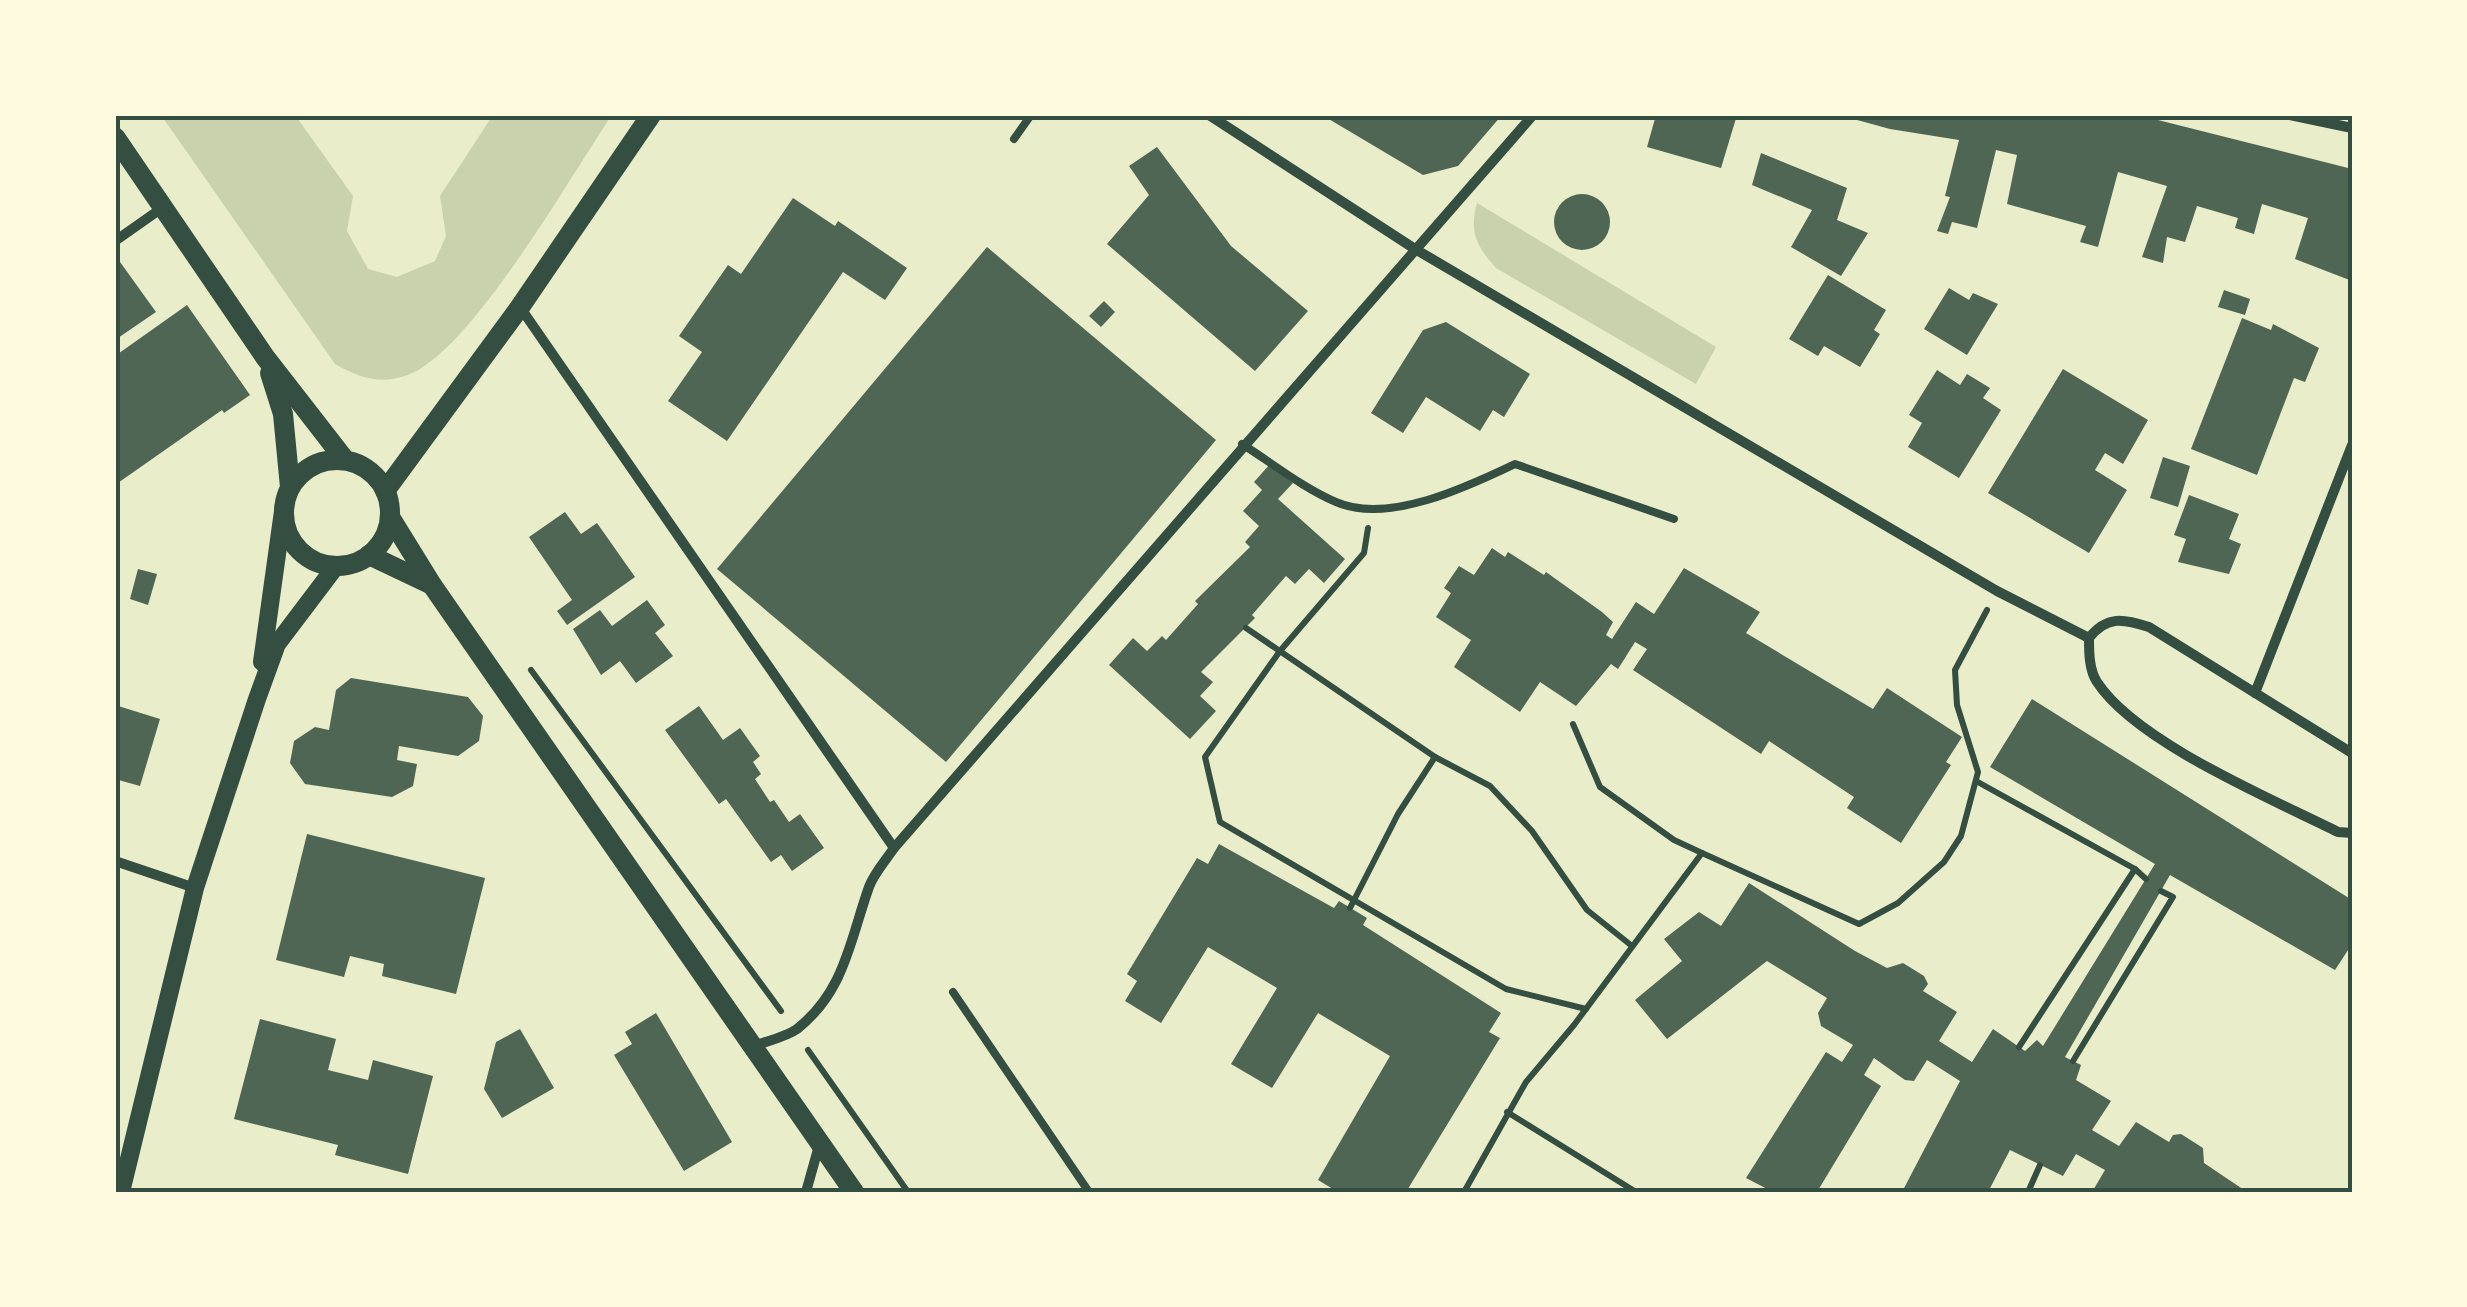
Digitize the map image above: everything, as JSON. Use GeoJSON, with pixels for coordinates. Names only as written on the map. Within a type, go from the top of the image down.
{"type":"FeatureCollection","features":[{"type":"Feature","properties":{"kind":"main road"},"geometry":{"type":"LineString","coordinates":[[385,491],[520,308],[651,115]]}},
{"type":"Feature","properties":{"kind":"main road"},"geometry":{"type":"LineString","coordinates":[[115,137],[265,357],[345,460],[368,470],[385,491],[390,517],[432,585],[854,1192]]}},
{"type":"Feature","properties":{"kind":"main road"},"geometry":{"type":"LineString","coordinates":[[265,357],[283,414],[291,539],[318,562],[336,566],[369,555],[382,542],[390,517]]}},
{"type":"Feature","properties":{"kind":"main road"},"geometry":{"type":"LineString","coordinates":[[287,495],[313,465],[345,460]]}},
{"type":"Feature","properties":{"kind":"main road"},"geometry":{"type":"LineString","coordinates":[[369,555],[432,585]]}},
{"type":"Feature","properties":{"kind":"street"},"geometry":{"type":"LineString","coordinates":[[1209,115],[1415,249],[1996,591],[2089,638]]}},
{"type":"Feature","properties":{"kind":"street"},"geometry":{"type":"LineString","coordinates":[[754,1046],[795,1031],[839,980],[870,884],[894,848],[1242,444],[1533,115]]}},
{"type":"Feature","properties":{"kind":"street"},"geometry":{"type":"LineString","coordinates":[[2290,115],[2352,128]]}},
{"type":"Feature","properties":{"kind":"street"},"geometry":{"type":"LineString","coordinates":[[115,241],[163,207]]}},
{"type":"Feature","properties":{"kind":"street"},"geometry":{"type":"LineString","coordinates":[[520,308],[894,848]]}},
{"type":"Feature","properties":{"kind":"street"},"geometry":{"type":"LineString","coordinates":[[2255,693],[2352,445]]}},
{"type":"Feature","properties":{"kind":"street"},"geometry":{"type":"LineString","coordinates":[[257,699],[287,495]]}},
{"type":"Feature","properties":{"kind":"street"},"geometry":{"type":"LineString","coordinates":[[121,1192],[195,888],[257,699],[277,644],[336,566]]}},
{"type":"Feature","properties":{"kind":"street"},"geometry":{"type":"LineString","coordinates":[[2352,753],[2149,626],[2120,618],[2099,625],[2089,638],[2094,678],[2133,720],[2222,773],[2338,832],[2352,833]]}},
{"type":"Feature","properties":{"kind":"street"},"geometry":{"type":"LineString","coordinates":[[115,860],[195,888]]}},
{"type":"Feature","properties":{"kind":"street"},"geometry":{"type":"LineString","coordinates":[[806,1192],[820,1141]]}},
{"type":"Feature","properties":{"kind":"lane"},"geometry":{"type":"LineString","coordinates":[[1014,138],[1031,115]]}},
{"type":"Feature","properties":{"kind":"lane"},"geometry":{"type":"LineString","coordinates":[[1242,444],[1338,504],[1400,507],[1459,491],[1515,464],[1674,519]]}},
{"type":"Feature","properties":{"kind":"lane"},"geometry":{"type":"LineString","coordinates":[[953,992],[1089,1192]]}},
{"type":"Feature","properties":{"kind":"path"},"geometry":{"type":"LineString","coordinates":[[1371,506],[1364,553],[1280,651],[1205,757],[1220,822],[1506,989],[1586,1010]]}},
{"type":"Feature","properties":{"kind":"path"},"geometry":{"type":"LineString","coordinates":[[1573,724],[1600,786],[1674,840],[1859,924],[1898,903],[1944,862],[1961,836],[1978,772],[1957,704],[1955,670],[1996,591]]}},
{"type":"Feature","properties":{"kind":"path"},"geometry":{"type":"LineString","coordinates":[[1246,628],[1435,757],[1490,786],[1532,831],[1586,910],[1632,946]]}},
{"type":"Feature","properties":{"kind":"path"},"geometry":{"type":"LineString","coordinates":[[521,656],[908,1192]]}},
{"type":"Feature","properties":{"kind":"path"},"geometry":{"type":"LineString","coordinates":[[1350,908],[1435,757]]}},
{"type":"Feature","properties":{"kind":"path"},"geometry":{"type":"LineString","coordinates":[[1976,782],[2135,868],[2146,879]]}},
{"type":"Feature","properties":{"kind":"path"},"geometry":{"type":"LineString","coordinates":[[1464,1192],[1534,1071],[1586,1010],[1702,853]]}},
{"type":"Feature","properties":{"kind":"path"},"geometry":{"type":"LineString","coordinates":[[2020,1047],[2135,868]]}},
{"type":"Feature","properties":{"kind":"path"},"geometry":{"type":"LineString","coordinates":[[2074,1061],[2173,897],[2161,891]]}},
{"type":"Feature","properties":{"kind":"path"},"geometry":{"type":"LineString","coordinates":[[1507,1112],[1636,1192]]}},
{"type":"Feature","properties":{"kind":"path"},"geometry":{"type":"LineString","coordinates":[[2028,1192],[2040,1165]]}},
{"type":"Feature","properties":{"kind":"green space"},"geometry":{"type":"Polygon","coordinates":[[[161,115],[295,115],[353,196],[347,231],[368,269],[397,277],[435,261],[446,236],[440,196],[493,115],[612,115],[518,259],[461,333],[433,360],[408,375],[379,380],[335,364],[161,115]]]}},
{"type":"Feature","properties":{"kind":"green space"},"geometry":{"type":"Polygon","coordinates":[[[1477,203],[1716,347],[1696,384],[1496,268],[1476,238],[1477,203]]]}},
{"type":"Feature","properties":{"kind":"building"},"geometry":{"type":"Polygon","coordinates":[[[1322,115],[1502,115],[1458,166],[1423,175],[1322,115]]]}},
{"type":"Feature","properties":{"kind":"building"},"geometry":{"type":"Polygon","coordinates":[[[1656,115],[1737,115],[1721,168],[1647,147],[1656,115]]]}},
{"type":"Feature","properties":{"kind":"building"},"geometry":{"type":"Polygon","coordinates":[[[1858,115],[2138,115],[2352,169],[2352,281],[2295,259],[2308,218],[2262,204],[2254,234],[2235,228],[2238,218],[2197,206],[2185,242],[2167,237],[2163,263],[2142,257],[2167,186],[2118,172],[2098,247],[2080,242],[2086,226],[2007,204],[2017,155],[1996,150],[1977,228],[1952,222],[1948,234],[1937,231],[1950,197],[1945,196],[1959,140],[1890,129],[1857,120],[1858,115]]]}},
{"type":"Feature","properties":{"kind":"building"},"geometry":{"type":"Polygon","coordinates":[[[1157,147],[1231,246],[1308,311],[1255,371],[1107,244],[1149,195],[1129,166],[1157,147]]]}},
{"type":"Feature","properties":{"kind":"building"},"geometry":{"type":"Polygon","coordinates":[[[1761,153],[1847,188],[1837,220],[1868,233],[1841,276],[1791,247],[1812,210],[1752,185],[1761,153]]]}},
{"type":"Feature","properties":{"kind":"building"},"geometry":{"type":"Polygon","coordinates":[[[1582,194],[1602,202],[1610,222],[1602,242],[1582,250],[1562,242],[1554,222],[1562,202],[1582,194]]]}},
{"type":"Feature","properties":{"kind":"building"},"geometry":{"type":"Polygon","coordinates":[[[793,198],[835,226],[838,221],[907,268],[885,300],[843,272],[727,441],[668,401],[702,352],[679,336],[728,265],[741,274],[793,198]]]}},
{"type":"Feature","properties":{"kind":"building"},"geometry":{"type":"Polygon","coordinates":[[[987,247],[1216,440],[946,762],[717,569],[987,247]]]}},
{"type":"Feature","properties":{"kind":"building"},"geometry":{"type":"Polygon","coordinates":[[[115,255],[156,312],[115,340],[115,255]]]}},
{"type":"Feature","properties":{"kind":"building"},"geometry":{"type":"Polygon","coordinates":[[[1828,275],[1886,310],[1874,330],[1880,334],[1860,367],[1824,346],[1818,356],[1789,339],[1828,275]]]}},
{"type":"Feature","properties":{"kind":"building"},"geometry":{"type":"Polygon","coordinates":[[[1949,288],[1969,300],[1973,293],[1998,304],[1967,355],[1924,329],[1949,288]]]}},
{"type":"Feature","properties":{"kind":"building"},"geometry":{"type":"Polygon","coordinates":[[[2224,290],[2250,299],[2245,315],[2218,307],[2224,290]]]}},
{"type":"Feature","properties":{"kind":"building"},"geometry":{"type":"Polygon","coordinates":[[[1104,301],[1115,312],[1101,327],[1089,316],[1104,301]]]}},
{"type":"Feature","properties":{"kind":"building"},"geometry":{"type":"Polygon","coordinates":[[[187,305],[250,395],[224,413],[222,410],[115,485],[115,356],[187,305]]]}},
{"type":"Feature","properties":{"kind":"building"},"geometry":{"type":"Polygon","coordinates":[[[2242,318],[2271,330],[2273,324],[2319,348],[2305,382],[2294,378],[2257,475],[2191,449],[2242,318]]]}},
{"type":"Feature","properties":{"kind":"building"},"geometry":{"type":"Polygon","coordinates":[[[1446,322],[1530,374],[1504,417],[1493,410],[1480,431],[1426,397],[1403,433],[1371,413],[1423,330],[1446,322]]]}},
{"type":"Feature","properties":{"kind":"building"},"geometry":{"type":"Polygon","coordinates":[[[2063,369],[2148,420],[2123,464],[2105,453],[2095,470],[2127,490],[2089,553],[1988,493],[2063,369]]]}},
{"type":"Feature","properties":{"kind":"building"},"geometry":{"type":"Polygon","coordinates":[[[1937,370],[1960,385],[1967,374],[1990,388],[1983,398],[2001,410],[1959,478],[1908,447],[1922,423],[1909,415],[1937,370]]]}},
{"type":"Feature","properties":{"kind":"building"},"geometry":{"type":"Polygon","coordinates":[[[2163,457],[2190,466],[2178,507],[2150,498],[2163,457]]]}},
{"type":"Feature","properties":{"kind":"building"},"geometry":{"type":"Polygon","coordinates":[[[1270,464],[1293,483],[1278,499],[1345,559],[1324,583],[1309,569],[1295,584],[1286,576],[1252,615],[1255,618],[1201,672],[1213,682],[1200,696],[1216,711],[1190,739],[1109,665],[1133,638],[1147,651],[1162,636],[1166,640],[1198,604],[1195,601],[1250,547],[1245,542],[1259,526],[1243,511],[1262,490],[1254,482],[1270,464]]]}},
{"type":"Feature","properties":{"kind":"building"},"geometry":{"type":"Polygon","coordinates":[[[2189,495],[2239,514],[2229,539],[2241,544],[2229,574],[2178,562],[2186,539],[2174,535],[2189,495]]]}},
{"type":"Feature","properties":{"kind":"building"},"geometry":{"type":"Polygon","coordinates":[[[565,512],[581,534],[597,523],[635,577],[567,625],[557,611],[572,600],[529,537],[565,512]]]}},
{"type":"Feature","properties":{"kind":"building"},"geometry":{"type":"Polygon","coordinates":[[[1492,548],[1505,557],[1508,552],[1544,575],[1546,572],[1602,612],[1613,622],[1606,635],[1612,639],[1636,602],[1654,614],[1684,568],[1760,612],[1746,633],[1873,709],[1887,688],[1962,737],[1946,762],[1951,765],[1901,843],[1847,808],[1854,797],[1769,741],[1761,754],[1633,670],[1647,649],[1635,642],[1618,669],[1611,664],[1576,706],[1540,682],[1520,712],[1454,667],[1471,640],[1436,617],[1451,593],[1444,588],[1459,566],[1474,575],[1492,548]]]}},
{"type":"Feature","properties":{"kind":"building"},"geometry":{"type":"Polygon","coordinates":[[[138,569],[157,574],[148,605],[130,599],[138,569]]]}},
{"type":"Feature","properties":{"kind":"building"},"geometry":{"type":"Polygon","coordinates":[[[647,600],[665,625],[655,633],[673,656],[636,683],[620,661],[601,675],[573,629],[600,610],[612,626],[647,600]]]}},
{"type":"Feature","properties":{"kind":"building"},"geometry":{"type":"Polygon","coordinates":[[[351,678],[468,697],[483,716],[479,741],[458,756],[399,746],[397,760],[417,764],[413,786],[392,797],[305,784],[290,763],[294,741],[315,727],[329,730],[336,690],[351,678]]]}},
{"type":"Feature","properties":{"kind":"building"},"geometry":{"type":"Polygon","coordinates":[[[2032,699],[2352,900],[2352,944],[2335,970],[2170,875],[2065,1057],[2081,1065],[2076,1080],[2111,1101],[2092,1130],[2119,1146],[2136,1122],[2169,1142],[2173,1135],[2181,1134],[2203,1148],[2204,1163],[2247,1192],[2092,1192],[2105,1170],[2076,1154],[2063,1176],[2010,1150],[1988,1192],[1902,1192],[1960,1081],[1927,1060],[1914,1081],[1905,1080],[1874,1058],[1864,1075],[1881,1086],[1817,1192],[1773,1192],[1746,1178],[1826,1052],[1842,1062],[1853,1045],[1821,1026],[1818,1013],[1827,998],[1767,961],[1667,1039],[1635,1000],[1682,961],[1664,939],[1699,912],[1721,926],[1749,883],[1855,951],[1887,968],[1903,963],[1924,976],[1928,984],[1923,991],[1957,1012],[1939,1041],[1972,1062],[1993,1029],[2025,1051],[2037,1040],[2043,1046],[2155,864],[1990,767],[2032,699]]]}},
{"type":"Feature","properties":{"kind":"building"},"geometry":{"type":"Polygon","coordinates":[[[115,705],[160,719],[140,786],[115,779],[115,705]]]}},
{"type":"Feature","properties":{"kind":"building"},"geometry":{"type":"Polygon","coordinates":[[[699,706],[723,740],[740,728],[760,756],[753,762],[761,774],[755,779],[770,802],[774,800],[789,822],[800,814],[824,848],[792,871],[781,855],[771,862],[726,799],[719,804],[665,730],[699,706]]]}},
{"type":"Feature","properties":{"kind":"building"},"geometry":{"type":"Polygon","coordinates":[[[307,834],[485,878],[456,994],[382,976],[384,964],[350,956],[344,977],[276,960],[307,834]]]}},
{"type":"Feature","properties":{"kind":"building"},"geometry":{"type":"Polygon","coordinates":[[[1219,844],[1334,908],[1339,901],[1367,918],[1363,925],[1501,1013],[1489,1032],[1500,1038],[1406,1192],[1338,1192],[1318,1180],[1390,1056],[1318,1013],[1272,1088],[1231,1064],[1277,988],[1208,947],[1161,1023],[1125,1001],[1137,981],[1127,974],[1197,858],[1208,864],[1219,844]]]}},
{"type":"Feature","properties":{"kind":"building"},"geometry":{"type":"Polygon","coordinates":[[[656,1013],[732,1142],[684,1171],[614,1055],[632,1044],[625,1032],[656,1013]]]}},
{"type":"Feature","properties":{"kind":"building"},"geometry":{"type":"Polygon","coordinates":[[[260,1019],[336,1039],[328,1070],[368,1080],[373,1060],[433,1076],[408,1174],[335,1155],[338,1145],[234,1119],[260,1019]]]}},
{"type":"Feature","properties":{"kind":"building"},"geometry":{"type":"Polygon","coordinates":[[[520,1029],[554,1088],[502,1118],[484,1089],[496,1042],[520,1029]]]}}]}
